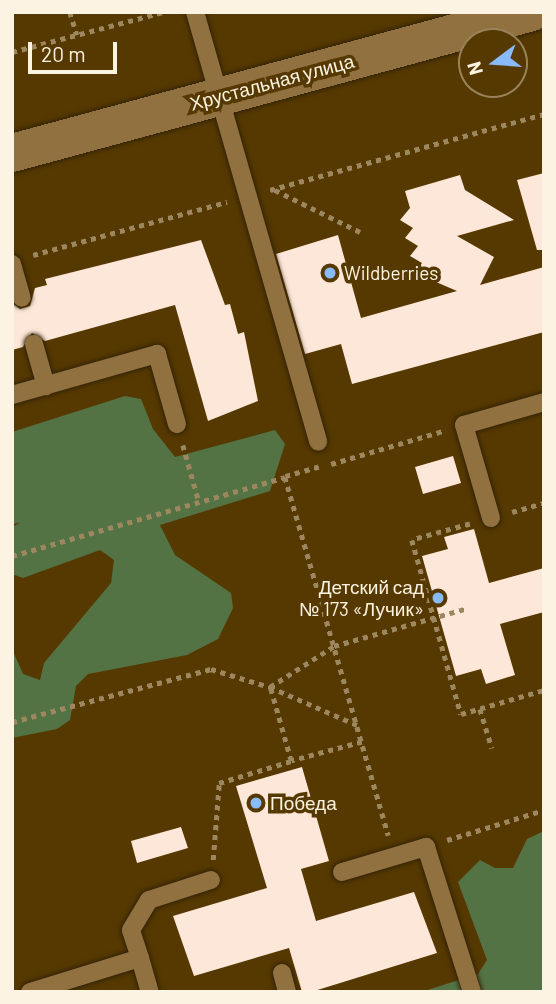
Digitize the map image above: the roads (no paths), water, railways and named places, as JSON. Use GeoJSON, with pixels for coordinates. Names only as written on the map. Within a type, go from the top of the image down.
{"type":"FeatureCollection","features":[{"type":"Feature","properties":{"kind":"street","name":"Хрустальная улица"},"geometry":{"type":"LineString","coordinates":[[12,153],[532,12]]}},
{"type":"Feature","properties":{"kind":"lane"},"geometry":{"type":"LineString","coordinates":[[195,12],[318,442]]}},
{"type":"Feature","properties":{"kind":"lane"},"geometry":{"type":"LineString","coordinates":[[19,261],[22,298]]}},
{"type":"Feature","properties":{"kind":"lane"},"geometry":{"type":"LineString","coordinates":[[34,344],[46,386]]}},
{"type":"Feature","properties":{"kind":"lane"},"geometry":{"type":"LineString","coordinates":[[12,395],[157,354],[177,424]]}},
{"type":"Feature","properties":{"kind":"lane"},"geometry":{"type":"LineString","coordinates":[[491,518],[464,425],[544,402]]}},
{"type":"Feature","properties":{"kind":"lane"},"geometry":{"type":"LineString","coordinates":[[342,872],[426,847],[472,992]]}},
{"type":"Feature","properties":{"kind":"lane"},"geometry":{"type":"LineString","coordinates":[[150,992],[131,930],[149,900],[211,880]]}},
{"type":"Feature","properties":{"kind":"lane"},"geometry":{"type":"LineString","coordinates":[[30,992],[140,958]]}},
{"type":"Feature","properties":{"kind":"lane"},"geometry":{"type":"LineString","coordinates":[[282,973],[287,992]]}},
{"type":"Feature","properties":{"kind":"place","name":"Wildberries"},"geometry":{"type":"Point","coordinates":[330,273]}},
{"type":"Feature","properties":{"kind":"place","name":"Детский сад № 173 «Лучик»"},"geometry":{"type":"Point","coordinates":[438,598]}},
{"type":"Feature","properties":{"kind":"place","name":"Победа"},"geometry":{"type":"Point","coordinates":[256,803]}}]}
